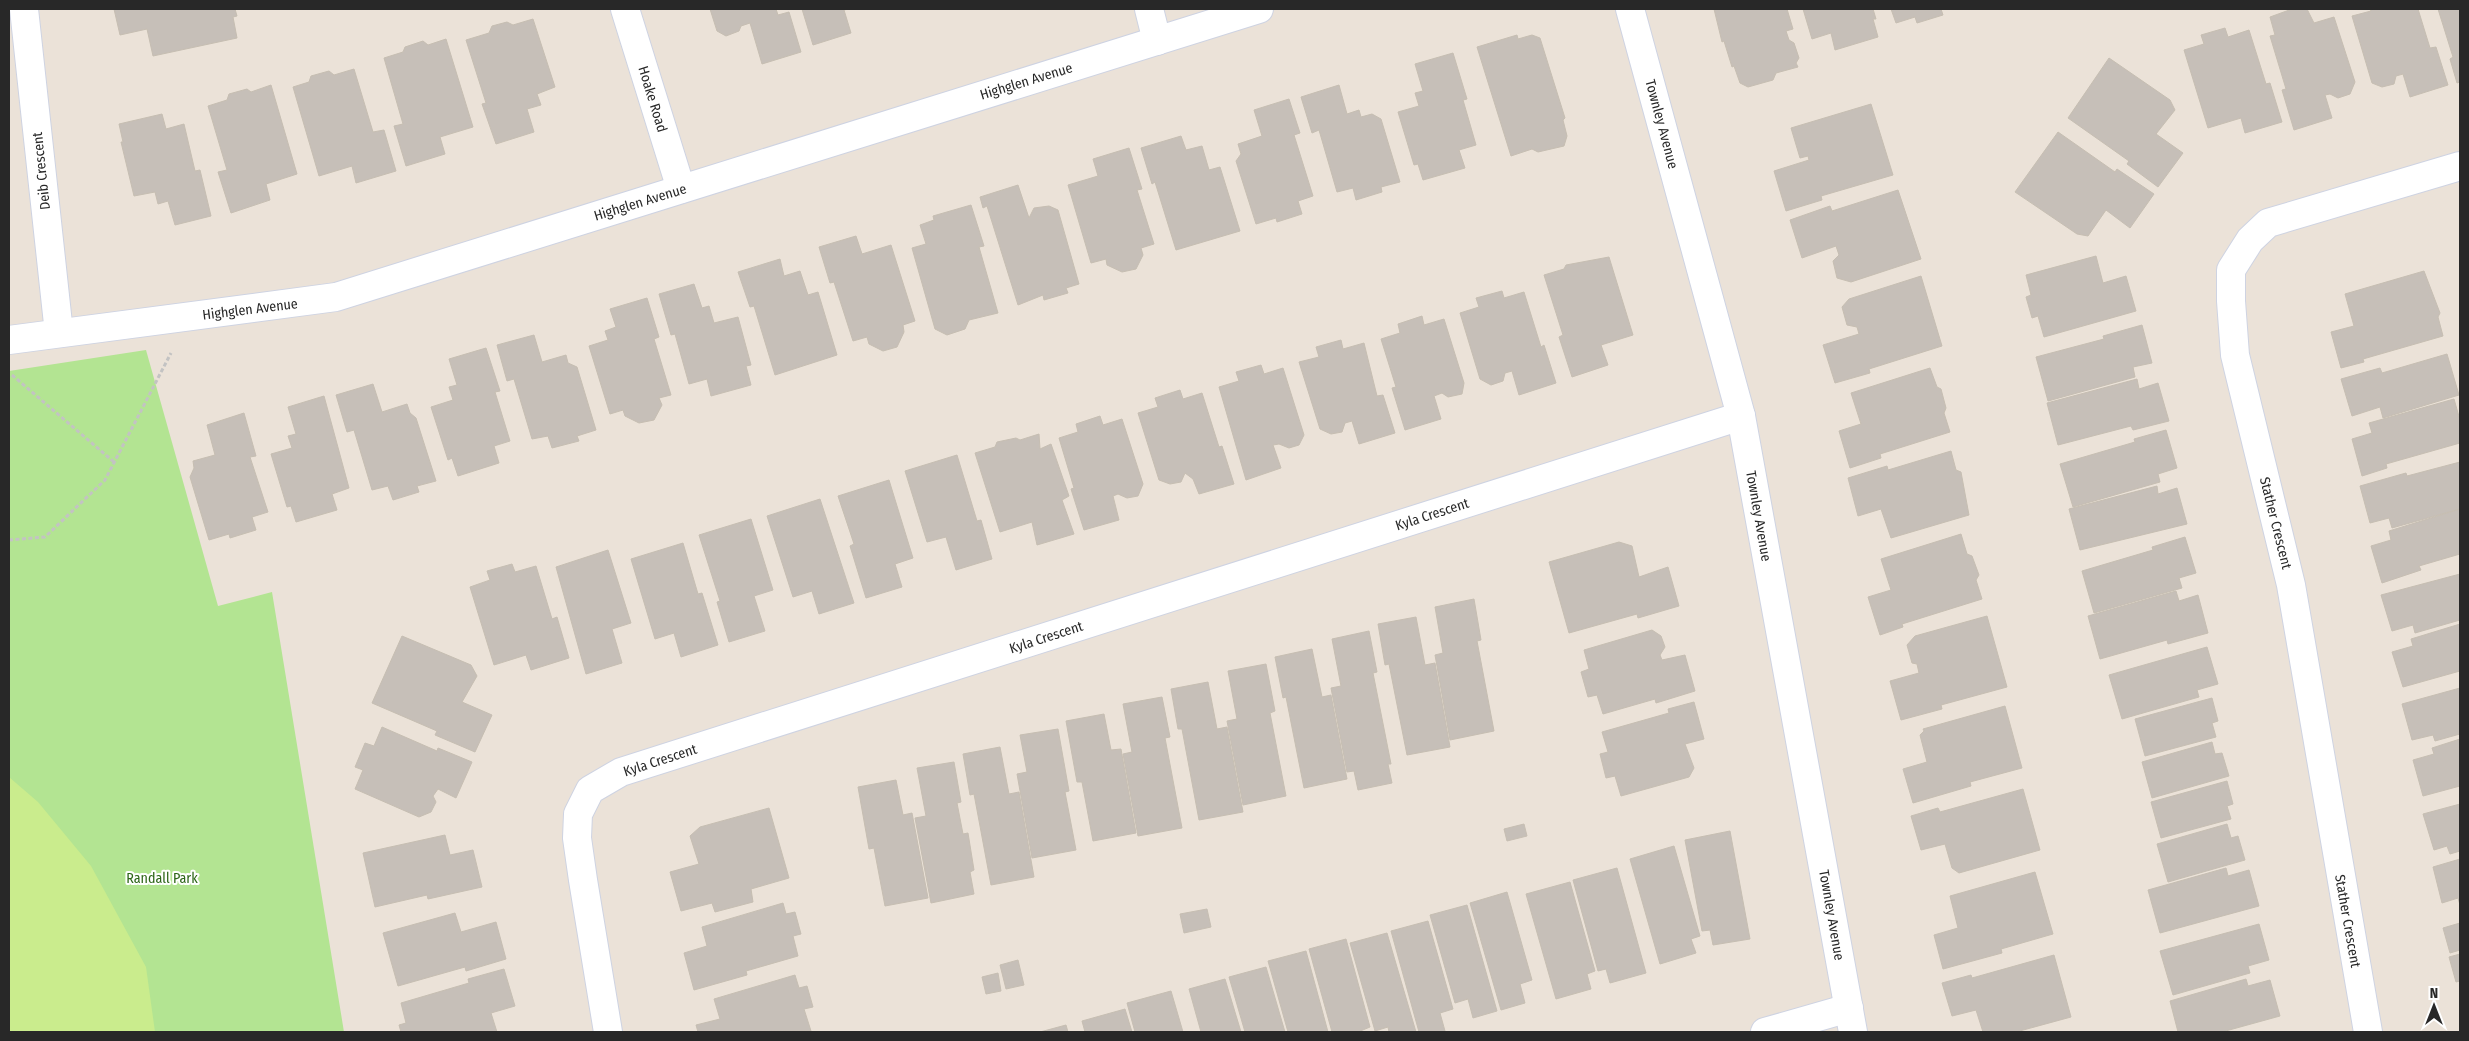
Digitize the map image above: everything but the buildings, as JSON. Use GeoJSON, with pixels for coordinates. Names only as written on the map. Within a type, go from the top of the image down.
{"type":"FeatureCollection","features":[{"type":"Feature","properties":{"kind":"street","name":"Deib Crescent"},"geometry":{"type":"LineString","coordinates":[[24,9],[59,333]]}},
{"type":"Feature","properties":{"kind":"street","name":"Hoake Road"},"geometry":{"type":"LineString","coordinates":[[625,9],[681,189]]}},
{"type":"Feature","properties":{"kind":"street"},"geometry":{"type":"LineString","coordinates":[[1149,9],[1157,41]]}},
{"type":"Feature","properties":{"kind":"street","name":"Highglen Avenue"},"geometry":{"type":"LineString","coordinates":[[9,340],[336,297],[1259,9]]}},
{"type":"Feature","properties":{"kind":"street","name":"Townley Avenue"},"geometry":{"type":"LineString","coordinates":[[1630,9],[1741,416],[1851,1020]]}},
{"type":"Feature","properties":{"kind":"street","name":"Stather Crescent"},"geometry":{"type":"LineString","coordinates":[[2368,1032],[2291,584],[2235,355],[2230,301],[2232,270],[2250,240],[2268,223],[2460,166]]}},
{"type":"Feature","properties":{"kind":"street","name":"Kyla Crescent"},"geometry":{"type":"LineString","coordinates":[[608,1032],[577,838],[578,814],[590,790],[621,772],[1741,416]]}},
{"type":"Feature","properties":{"kind":"street"},"geometry":{"type":"LineString","coordinates":[[1765,1032],[1851,1020]]}},
{"type":"Feature","properties":{"kind":"path"},"geometry":{"type":"LineString","coordinates":[[9,540],[45,537],[105,480],[190,317]]}},
{"type":"Feature","properties":{"kind":"path"},"geometry":{"type":"LineString","coordinates":[[9,372],[114,462]]}},
{"type":"Feature","properties":{"kind":"green space","name":"Randall Park"},"geometry":{"type":"Polygon","coordinates":[[[146,350],[218,606],[272,592],[344,1032],[9,1032],[9,371],[146,350]]]}},
{"type":"Feature","properties":{"kind":"green space"},"geometry":{"type":"Polygon","coordinates":[[[9,777],[38,802],[91,866],[146,967],[155,1032],[9,1032],[9,777]]]}}]}
